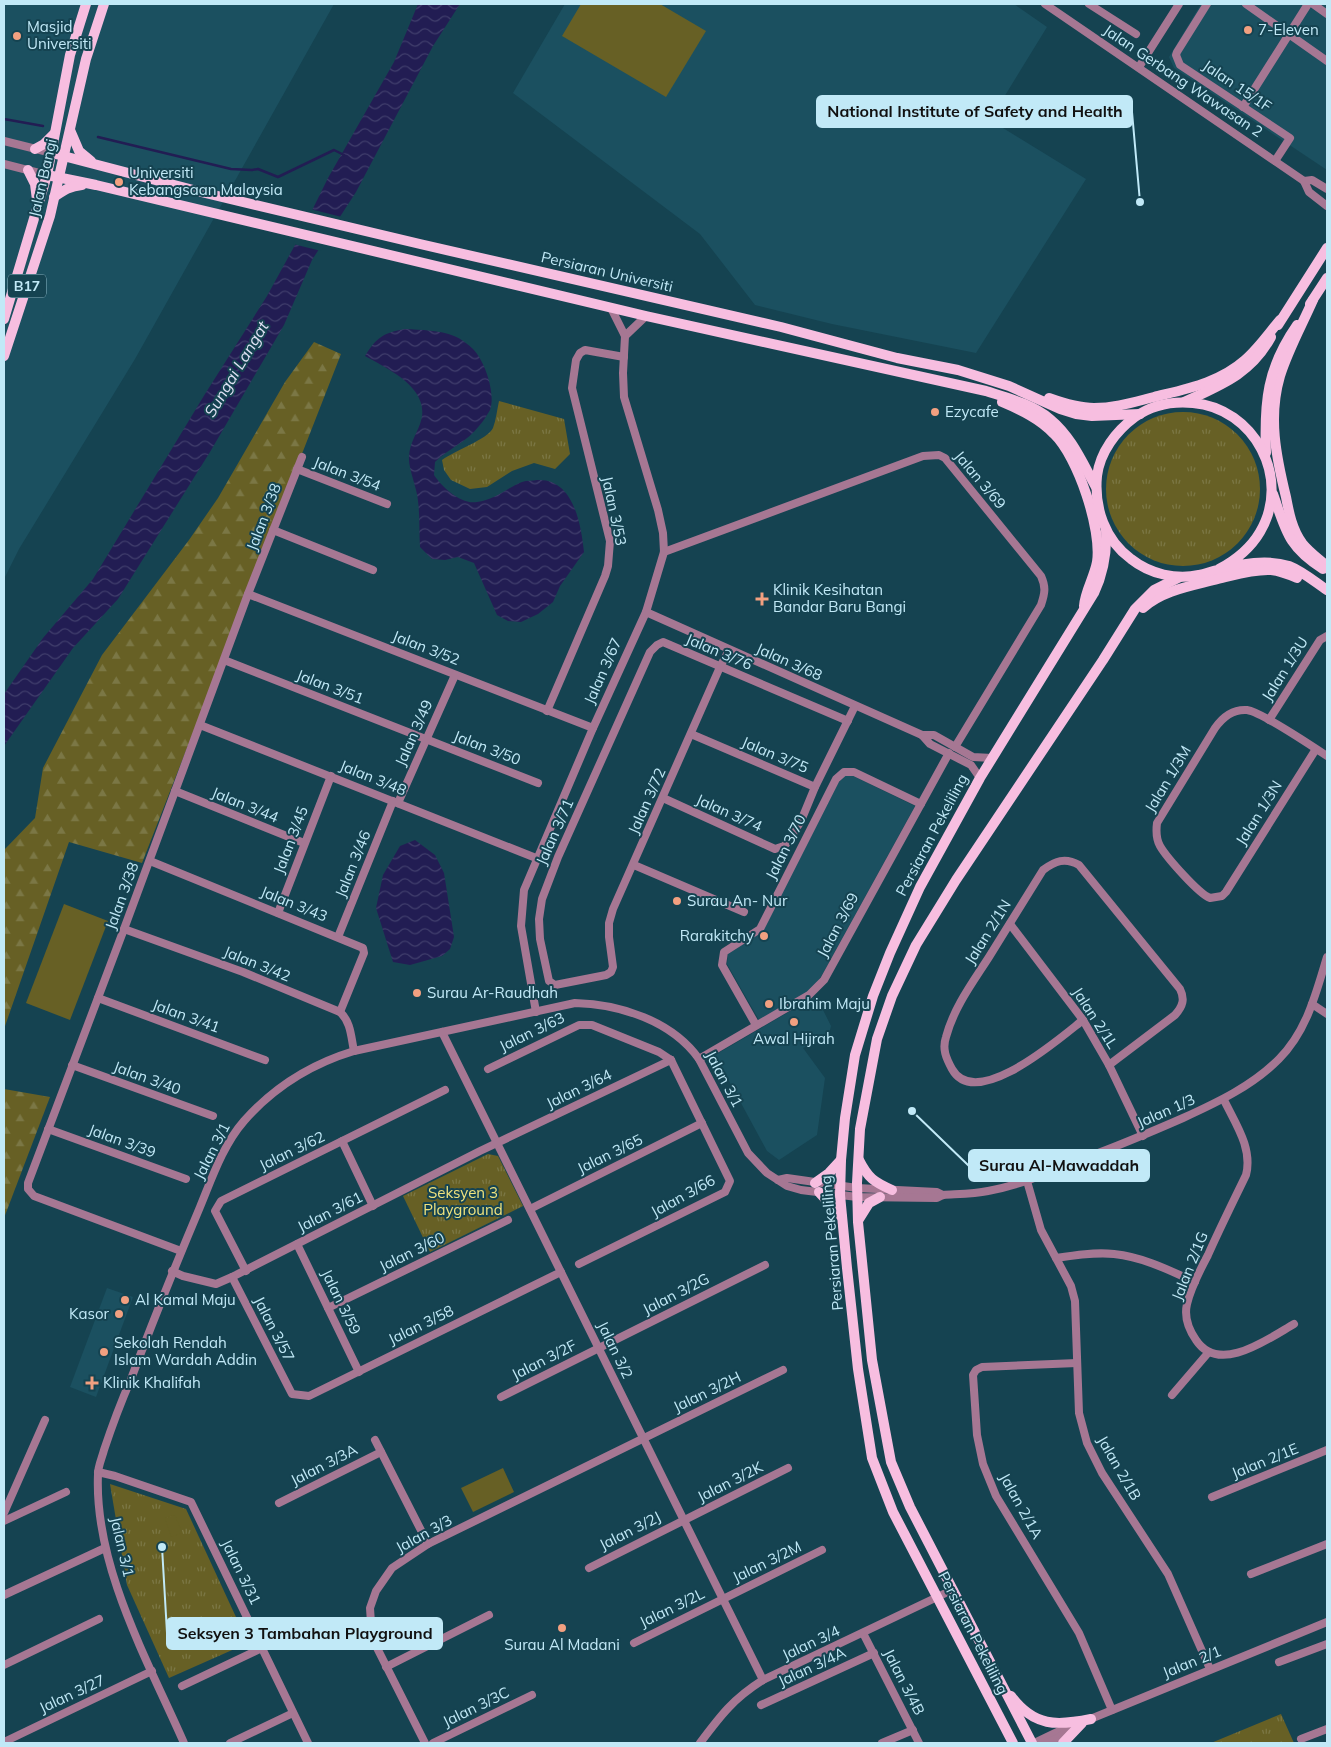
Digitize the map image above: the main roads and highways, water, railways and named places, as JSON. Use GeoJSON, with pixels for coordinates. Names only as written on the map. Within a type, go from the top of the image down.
{"type":"FeatureCollection","features":[{"type":"Feature","properties":{"kind":"main road","name":"Jalan Bangi"},"geometry":{"type":"LineString","coordinates":[[4,319],[52,153],[70,55],[86,4]]}},
{"type":"Feature","properties":{"kind":"main road","name":"Jalan Bangi"},"geometry":{"type":"LineString","coordinates":[[4,356],[41,245],[59,178],[86,60],[104,4]]}},
{"type":"Feature","properties":{"kind":"main road"},"geometry":{"type":"LineString","coordinates":[[70,130],[79,151],[84,157],[98,165]]}},
{"type":"Feature","properties":{"kind":"main road"},"geometry":{"type":"LineString","coordinates":[[35,149],[44,144],[54,134]]}},
{"type":"Feature","properties":{"kind":"main road","name":"Persiaran Universiti"},"geometry":{"type":"LineString","coordinates":[[52,153],[201,192],[781,327],[897,358],[958,370],[1009,386],[1060,409],[1076,414],[1092,416],[1140,414]]}},
{"type":"Feature","properties":{"kind":"main road"},"geometry":{"type":"LineString","coordinates":[[28,170],[35,184],[38,204]]}},
{"type":"Feature","properties":{"kind":"main road"},"geometry":{"type":"LineString","coordinates":[[46,175],[195,208],[611,308],[986,391],[1022,402],[1050,419],[1068,438],[1096,487]]}},
{"type":"Feature","properties":{"kind":"main road"},"geometry":{"type":"LineString","coordinates":[[54,198],[72,186],[96,185]]}},
{"type":"Feature","properties":{"kind":"main road"},"geometry":{"type":"LineString","coordinates":[[1184,402],[1241,374],[1264,350],[1280,320],[1327,248]]}},
{"type":"Feature","properties":{"kind":"main road"},"geometry":{"type":"LineString","coordinates":[[1327,278],[1279,353],[1268,385],[1265,421],[1266,456],[1272,491],[1285,529],[1295,547],[1327,571]]}},
{"type":"Feature","properties":{"kind":"main road"},"geometry":{"type":"LineString","coordinates":[[1313,300],[1280,377],[1274,400],[1273,424],[1277,460],[1292,524],[1303,544],[1327,566]]}},
{"type":"Feature","properties":{"kind":"main road"},"geometry":{"type":"LineString","coordinates":[[958,370],[1003,378],[1050,399],[1068,404],[1091,408],[1116,407],[1210,382],[1245,360],[1280,320]]}},
{"type":"Feature","properties":{"kind":"main road"},"geometry":{"type":"LineString","coordinates":[[950,382],[1011,406],[1038,420],[1056,435],[1069,454],[1078,471],[1091,513],[1097,548],[1097,562],[1085,596],[1083,612]]}},
{"type":"Feature","properties":{"kind":"main road"},"geometry":{"type":"LineString","coordinates":[[1266,456],[1252,434],[1233,417],[1218,408],[1201,403],[1184,402],[1161,405],[1140,414],[1128,422],[1109,445],[1098,472],[1096,487],[1100,516],[1106,530],[1121,551],[1136,563],[1154,572],[1180,577],[1261,563],[1281,564],[1299,571],[1327,591]]}},
{"type":"Feature","properties":{"kind":"main road"},"geometry":{"type":"LineString","coordinates":[[1219,570],[1243,554],[1257,538],[1267,519],[1272,491]]}},
{"type":"Feature","properties":{"kind":"main road","name":"Persiaran Pekeliling"},"geometry":{"type":"LineString","coordinates":[[1013,1743],[893,1512],[872,1458],[858,1369],[842,1218],[840,1191],[841,1160],[845,1118],[856,1054],[890,953],[920,887],[980,778],[1083,612],[1097,586],[1104,569],[1106,530]]}},
{"type":"Feature","properties":{"kind":"main road"},"geometry":{"type":"LineString","coordinates":[[1122,628],[1146,605],[1177,589],[1253,571],[1271,570],[1287,573],[1327,591]]}},
{"type":"Feature","properties":{"kind":"main road","name":"Persiaran Pekeliling"},"geometry":{"type":"LineString","coordinates":[[1033,1743],[910,1507],[891,1462],[872,1360],[858,1222],[857,1192],[860,1129],[877,1039],[892,996],[912,954],[956,880],[1135,609],[1154,590],[1180,577]]}},
{"type":"Feature","properties":{"kind":"main road"},"geometry":{"type":"LineString","coordinates":[[859,1159],[867,1175],[875,1182],[892,1190]]}},
{"type":"Feature","properties":{"kind":"main road"},"geometry":{"type":"LineString","coordinates":[[841,1160],[817,1188],[842,1218]]}},
{"type":"Feature","properties":{"kind":"main road"},"geometry":{"type":"LineString","coordinates":[[858,1222],[869,1202],[880,1197]]}},
{"type":"Feature","properties":{"kind":"main road"},"geometry":{"type":"LineString","coordinates":[[997,1677],[1015,1702],[1040,1720],[1049,1723],[1067,1724],[1086,1721],[1063,1743]]}},
{"type":"Feature","properties":{"kind":"water","name":"Sungai Langat"},"geometry":{"type":"Polygon","coordinates":[[[418,4],[460,4],[433,46],[356,192],[312,260],[284,325],[210,452],[118,599],[73,648],[4,746],[4,694],[43,638],[93,579],[267,296],[328,178],[394,62],[418,4]]]}},
{"type":"Feature","properties":{"kind":"water"},"geometry":{"type":"Polygon","coordinates":[[[405,329],[443,333],[462,340],[471,347],[482,361],[488,378],[492,395],[491,403],[490,410],[482,423],[474,432],[435,462],[434,475],[442,485],[458,498],[477,502],[489,499],[524,481],[550,481],[560,487],[567,495],[578,517],[584,552],[560,586],[553,602],[538,614],[521,622],[508,621],[497,615],[474,563],[458,557],[445,560],[432,559],[420,547],[418,501],[409,456],[420,424],[422,412],[420,400],[406,382],[396,374],[365,356],[373,344],[381,337],[391,332],[405,329]]]}},
{"type":"Feature","properties":{"kind":"water"},"geometry":{"type":"Polygon","coordinates":[[[415,840],[435,855],[444,873],[454,937],[450,949],[442,956],[410,965],[393,962],[376,908],[383,875],[400,846],[415,840]]]}},
{"type":"Feature","properties":{"kind":"waterway"},"geometry":{"type":"LineString","coordinates":[[4,119],[43,126]]}},
{"type":"Feature","properties":{"kind":"waterway"},"geometry":{"type":"LineString","coordinates":[[98,137],[231,169],[258,169],[278,177],[334,150],[344,155]]}},
{"type":"Feature","properties":{"kind":"place","name":"7-Eleven"},"geometry":{"type":"Point","coordinates":[1248,30]}},
{"type":"Feature","properties":{"kind":"place","name":"Masjid Universiti"},"geometry":{"type":"Point","coordinates":[17,36]}},
{"type":"Feature","properties":{"kind":"place","name":"Universiti Kebangsaan Malaysia"},"geometry":{"type":"Point","coordinates":[119,182]}},
{"type":"Feature","properties":{"kind":"place","name":"National Institute of Safety and Health"},"geometry":{"type":"Point","coordinates":[1140,202]}},
{"type":"Feature","properties":{"kind":"place","name":"Ezycafe"},"geometry":{"type":"Point","coordinates":[935,412]}},
{"type":"Feature","properties":{"kind":"place","name":"Klinik Kesihatan Bandar Baru Bangi"},"geometry":{"type":"Point","coordinates":[762,599]}},
{"type":"Feature","properties":{"kind":"place","name":"Surau An- Nur"},"geometry":{"type":"Point","coordinates":[677,901]}},
{"type":"Feature","properties":{"kind":"place","name":"Rarakitchy"},"geometry":{"type":"Point","coordinates":[764,936]}},
{"type":"Feature","properties":{"kind":"place","name":"Surau Ar-Raudhah"},"geometry":{"type":"Point","coordinates":[417,993]}},
{"type":"Feature","properties":{"kind":"place","name":"Ibrahim Maju"},"geometry":{"type":"Point","coordinates":[769,1004]}},
{"type":"Feature","properties":{"kind":"place","name":"Awal Hijrah"},"geometry":{"type":"Point","coordinates":[794,1022]}},
{"type":"Feature","properties":{"kind":"place","name":"Surau Al-Mawaddah"},"geometry":{"type":"Point","coordinates":[912,1111]}},
{"type":"Feature","properties":{"kind":"place","name":"Al Kamal Maju"},"geometry":{"type":"Point","coordinates":[125,1300]}},
{"type":"Feature","properties":{"kind":"place","name":"Kasor"},"geometry":{"type":"Point","coordinates":[119,1314]}},
{"type":"Feature","properties":{"kind":"place","name":"Sekolah Rendah Islam Wardah Addin"},"geometry":{"type":"Point","coordinates":[104,1352]}},
{"type":"Feature","properties":{"kind":"place","name":"Klinik Khalifah"},"geometry":{"type":"Point","coordinates":[92,1383]}},
{"type":"Feature","properties":{"kind":"place","name":"Seksyen 3 Tambahan Playground"},"geometry":{"type":"Point","coordinates":[162,1547]}},
{"type":"Feature","properties":{"kind":"place","name":"Surau Al Madani"},"geometry":{"type":"Point","coordinates":[562,1628]}},
{"type":"Feature","properties":{"kind":"park label","name":"Seksyen 3 Playground"},"geometry":{"type":"Point","coordinates":[463,1202]}}]}
